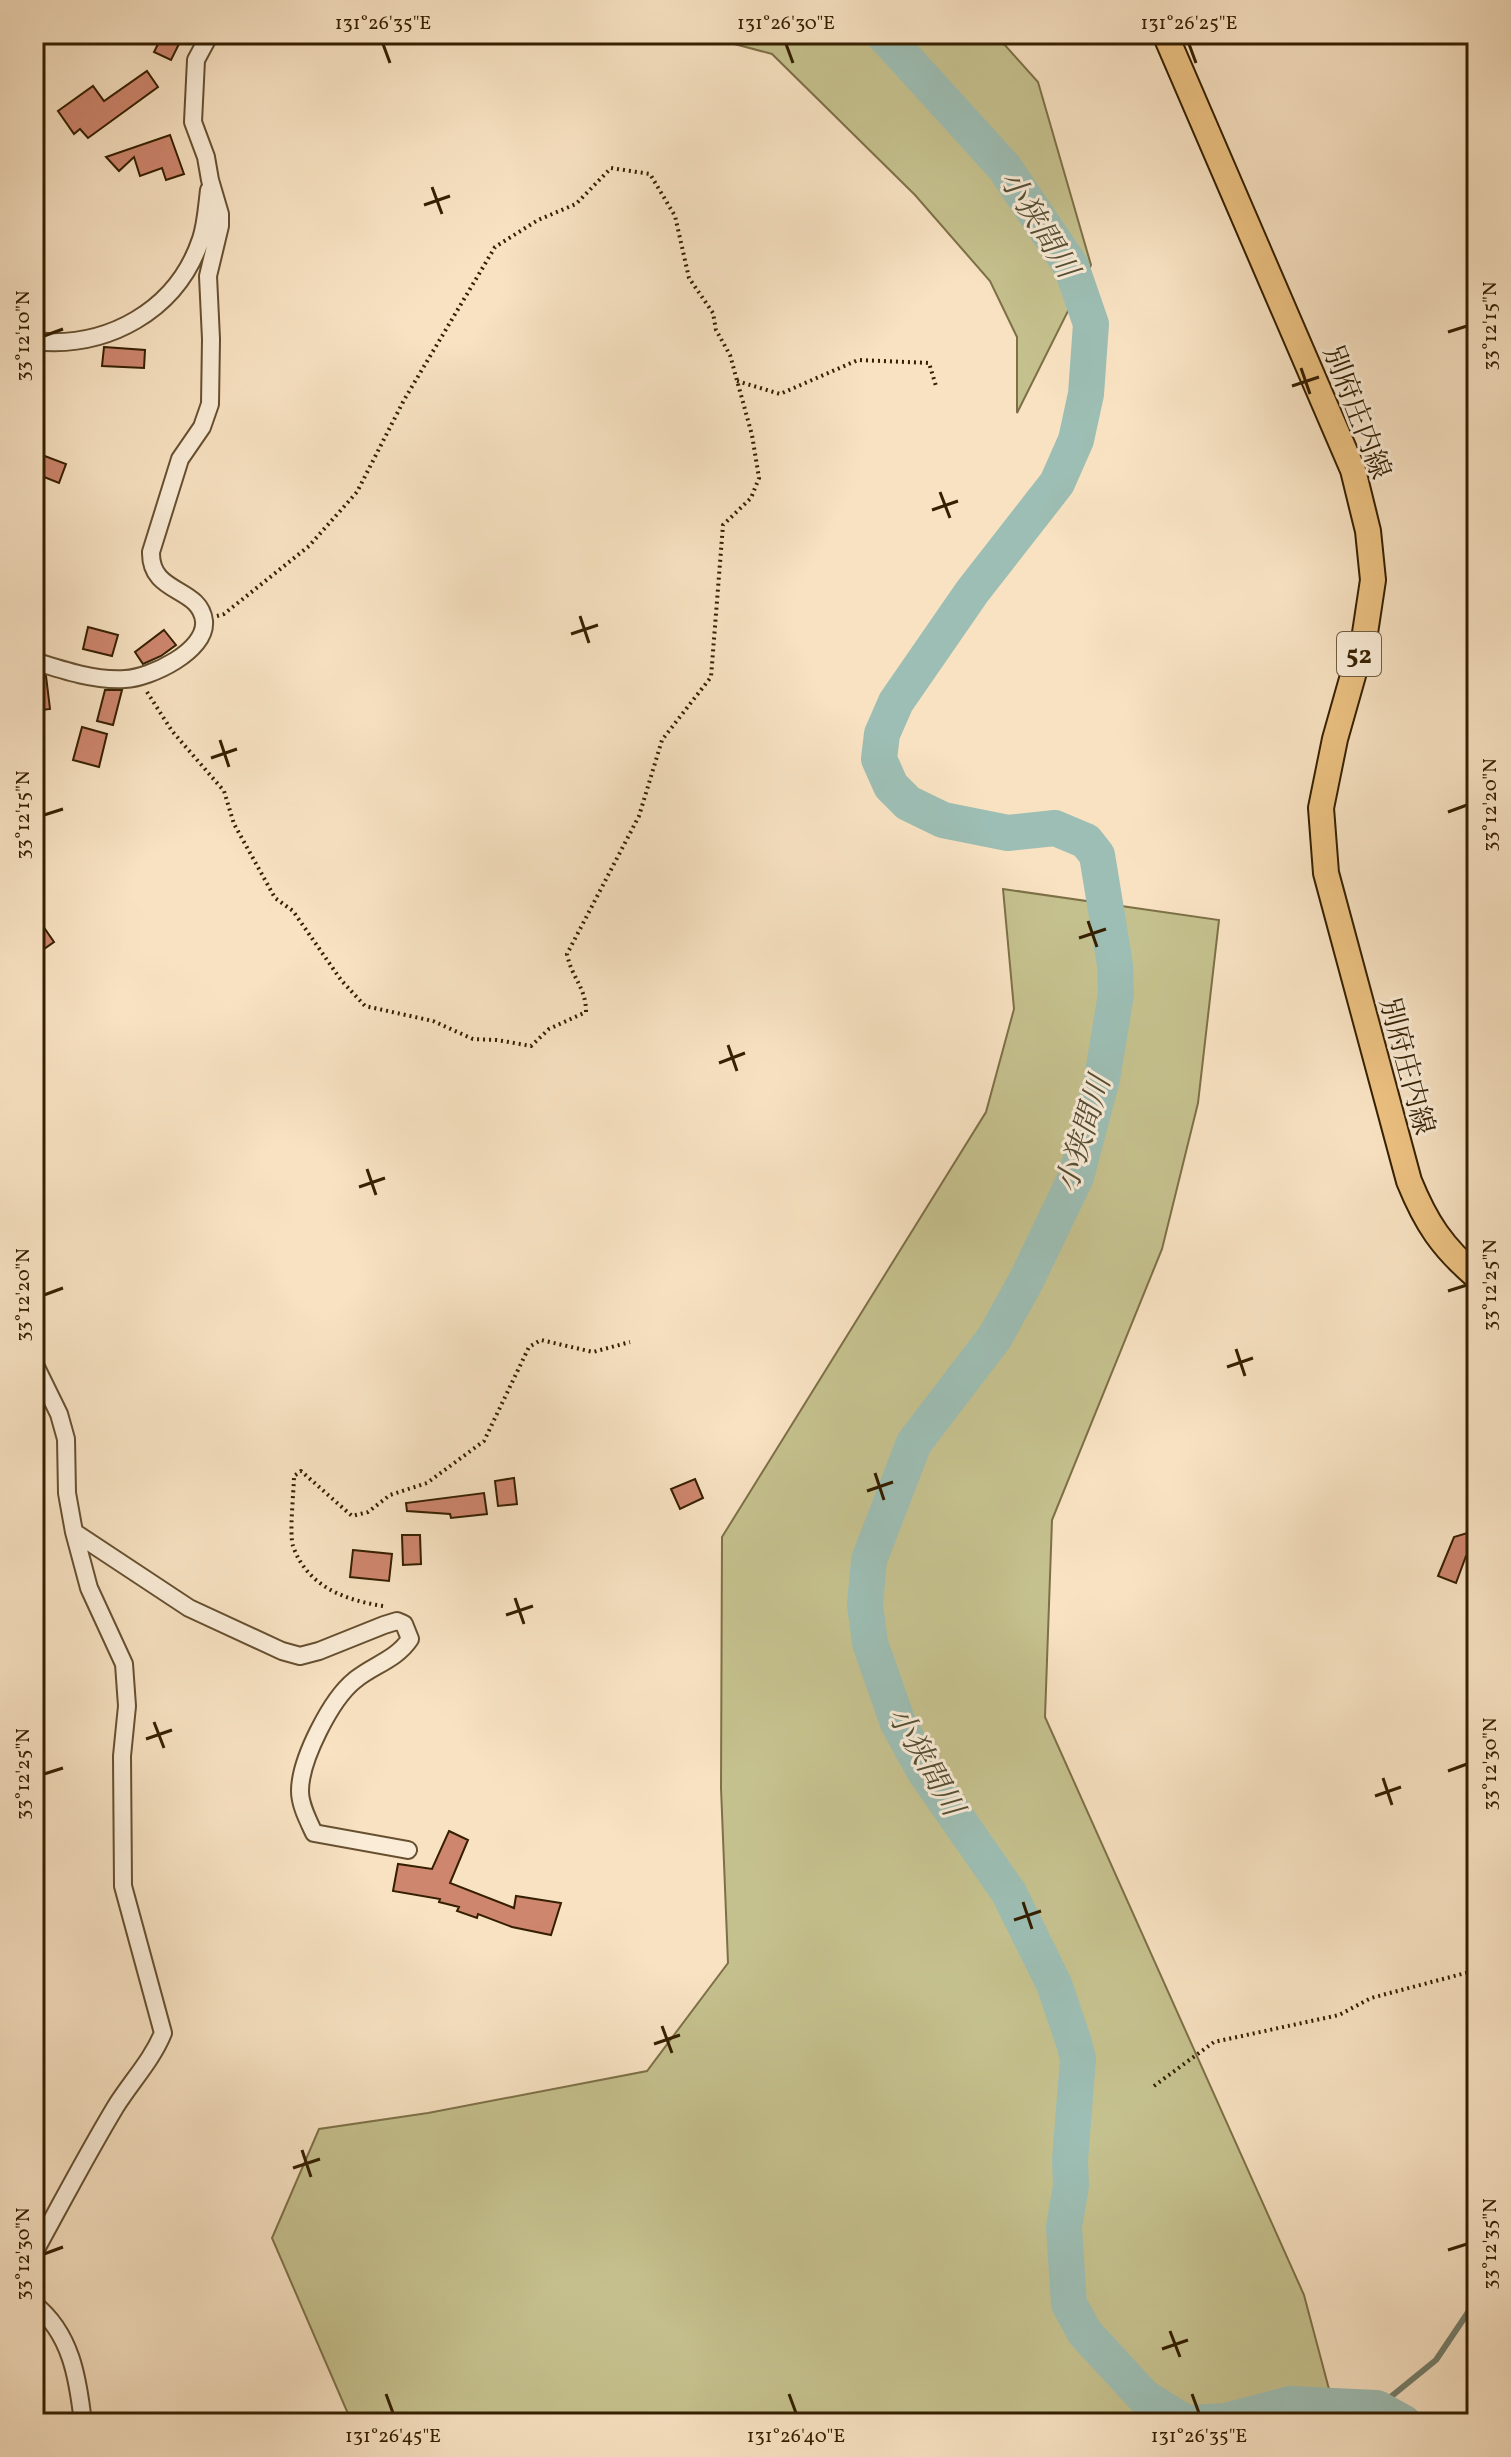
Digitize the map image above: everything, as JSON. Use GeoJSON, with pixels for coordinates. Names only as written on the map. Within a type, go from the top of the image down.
{"type":"FeatureCollection","features":[{"type":"Feature","properties":{"kind":"main road","name":"別府庄内線"},"geometry":{"type":"LineString","coordinates":[[1165,34],[1353,470],[1368,531],[1373,580],[1365,633],[1335,739],[1321,808],[1326,873],[1409,1181],[1451,1255],[1477,1277]]}},
{"type":"Feature","properties":{"kind":"street"},"geometry":{"type":"LineString","coordinates":[[34,661],[99,677],[137,677],[179,659],[194,648],[202,635],[204,620],[197,606],[188,597],[166,585],[150,565],[151,552],[180,459],[202,427],[210,404],[208,276],[220,214],[206,157],[193,122],[193,88],[196,60],[210,34]]}},
{"type":"Feature","properties":{"kind":"street"},"geometry":{"type":"LineString","coordinates":[[34,341],[58,344],[97,338],[129,324],[160,304],[183,275],[201,240],[210,180]]}},
{"type":"Feature","properties":{"kind":"street"},"geometry":{"type":"LineString","coordinates":[[34,1363],[59,1414],[66,1439],[67,1493],[89,1588],[124,1664],[127,1706],[122,1756],[123,1886],[163,2033],[157,2048],[98,2136],[34,2253]]}},
{"type":"Feature","properties":{"kind":"street"},"geometry":{"type":"LineString","coordinates":[[74,1532],[189,1608],[282,1651],[300,1656],[397,1621],[404,1624],[410,1639],[403,1649],[355,1680],[337,1699],[304,1766],[299,1793],[314,1833],[408,1850]]}},
{"type":"Feature","properties":{"kind":"street"},"geometry":{"type":"LineString","coordinates":[[34,2304],[49,2315],[62,2334],[75,2375],[83,2423]]}},
{"type":"Feature","properties":{"kind":"path"},"geometry":{"type":"LineString","coordinates":[[137,677],[172,731],[224,791],[234,824],[275,898],[293,911],[341,980],[365,1006],[433,1021],[473,1039],[531,1046],[549,1029],[586,1012],[586,994],[570,971],[567,954],[639,816],[662,740],[711,677],[723,525],[751,498],[759,478],[752,435],[730,355],[716,330],[713,313],[689,278],[675,216],[650,174],[611,168],[576,204],[538,220],[495,247],[404,400],[357,492],[309,546],[224,614],[204,620]]}},
{"type":"Feature","properties":{"kind":"path"},"geometry":{"type":"LineString","coordinates":[[737,381],[780,394],[858,360],[929,363],[936,386]]}},
{"type":"Feature","properties":{"kind":"path"},"geometry":{"type":"LineString","coordinates":[[397,1621],[398,1609],[352,1601],[313,1580],[292,1544],[294,1476],[301,1471],[352,1516],[368,1512],[390,1495],[427,1483],[484,1441],[529,1347],[541,1340],[593,1352],[630,1342]]}},
{"type":"Feature","properties":{"kind":"path"},"geometry":{"type":"LineString","coordinates":[[1154,2086],[1214,2042],[1339,2015],[1371,1998],[1477,1970]]}},
{"type":"Feature","properties":{"kind":"shaded area"},"geometry":{"type":"Polygon","coordinates":[[[697,34],[995,34],[1038,82],[1091,265],[1017,413],[1017,337],[990,281],[915,195],[772,54],[697,34]]]}},
{"type":"Feature","properties":{"kind":"shaded area"},"geometry":{"type":"Polygon","coordinates":[[[1003,889],[1219,920],[1198,1103],[1162,1249],[1052,1520],[1045,1717],[1304,2295],[1338,2423],[352,2423],[272,2238],[319,2129],[428,2113],[647,2071],[728,1963],[721,1788],[722,1537],[986,1112],[1014,1009],[1003,889]]]}},
{"type":"Feature","properties":{"kind":"building"},"geometry":{"type":"Polygon","coordinates":[[[163,34],[184,34],[171,60],[154,52],[163,34]]]}},
{"type":"Feature","properties":{"kind":"building"},"geometry":{"type":"Polygon","coordinates":[[[147,71],[158,87],[88,138],[80,129],[74,134],[58,111],[93,86],[104,101],[147,71]]]}},
{"type":"Feature","properties":{"kind":"building"},"geometry":{"type":"Polygon","coordinates":[[[170,135],[184,174],[166,180],[162,168],[140,176],[134,157],[119,171],[106,157],[170,135]]]}},
{"type":"Feature","properties":{"kind":"building"},"geometry":{"type":"Polygon","coordinates":[[[104,347],[145,350],[144,368],[102,366],[104,347]]]}},
{"type":"Feature","properties":{"kind":"building"},"geometry":{"type":"Polygon","coordinates":[[[42,455],[66,464],[59,483],[34,473],[34,463],[42,455]]]}},
{"type":"Feature","properties":{"kind":"building"},"geometry":{"type":"Polygon","coordinates":[[[88,627],[118,635],[112,656],[83,649],[88,627]]]}},
{"type":"Feature","properties":{"kind":"building"},"geometry":{"type":"Polygon","coordinates":[[[164,630],[176,645],[143,664],[135,652],[164,630]]]}},
{"type":"Feature","properties":{"kind":"building"},"geometry":{"type":"Polygon","coordinates":[[[34,673],[46,676],[50,709],[34,711],[34,673]]]}},
{"type":"Feature","properties":{"kind":"building"},"geometry":{"type":"Polygon","coordinates":[[[105,690],[122,690],[113,725],[97,721],[105,690]]]}},
{"type":"Feature","properties":{"kind":"building"},"geometry":{"type":"Polygon","coordinates":[[[82,727],[107,734],[99,767],[73,760],[82,727]]]}},
{"type":"Feature","properties":{"kind":"building"},"geometry":{"type":"Polygon","coordinates":[[[34,913],[54,942],[34,956],[34,913]]]}},
{"type":"Feature","properties":{"kind":"building"},"geometry":{"type":"Polygon","coordinates":[[[514,1478],[517,1504],[498,1506],[495,1481],[514,1478]]]}},
{"type":"Feature","properties":{"kind":"building"},"geometry":{"type":"Polygon","coordinates":[[[695,1479],[703,1498],[680,1509],[671,1489],[695,1479]]]}},
{"type":"Feature","properties":{"kind":"building"},"geometry":{"type":"Polygon","coordinates":[[[484,1493],[487,1514],[451,1518],[450,1514],[407,1511],[406,1503],[484,1493]]]}},
{"type":"Feature","properties":{"kind":"building"},"geometry":{"type":"Polygon","coordinates":[[[1477,1530],[1477,1553],[1466,1556],[1456,1583],[1438,1576],[1454,1537],[1477,1530]]]}},
{"type":"Feature","properties":{"kind":"building"},"geometry":{"type":"Polygon","coordinates":[[[402,1535],[420,1535],[421,1564],[403,1565],[402,1535]]]}},
{"type":"Feature","properties":{"kind":"building"},"geometry":{"type":"Polygon","coordinates":[[[353,1550],[392,1554],[389,1581],[350,1577],[353,1550]]]}},
{"type":"Feature","properties":{"kind":"building"},"geometry":{"type":"Polygon","coordinates":[[[449,1831],[468,1840],[450,1883],[514,1908],[516,1896],[561,1903],[551,1935],[512,1927],[478,1914],[477,1918],[457,1911],[459,1907],[439,1902],[440,1899],[393,1891],[398,1864],[432,1869],[449,1831]]]}},
{"type":"Feature","properties":{"kind":"waterway","name":"小狭間川"},"geometry":{"type":"LineString","coordinates":[[883,34],[1004,167],[1071,266],[1091,324],[1086,394],[1076,440],[1057,483],[972,592],[896,702],[882,734],[879,759],[891,786],[908,803],[943,820],[1008,833],[1055,828],[1086,841],[1097,855],[1115,965],[1116,994],[1102,1079],[1076,1177],[995,1337],[914,1443],[869,1560],[865,1604],[870,1643],[898,1723],[925,1772],[1009,1893],[1054,1984],[1074,2043],[1078,2059],[1070,2160],[1071,2186],[1064,2227],[1069,2304],[1085,2333],[1144,2397],[1186,2423]]}},
{"type":"Feature","properties":{"kind":"waterway"},"geometry":{"type":"LineString","coordinates":[[1377,2408],[1436,2360],[1477,2299]]}},
{"type":"Feature","properties":{"kind":"waterway","name":"小狭間川"},"geometry":{"type":"LineString","coordinates":[[1188,2423],[1226,2421],[1290,2404],[1377,2408],[1404,2423]]}}]}
